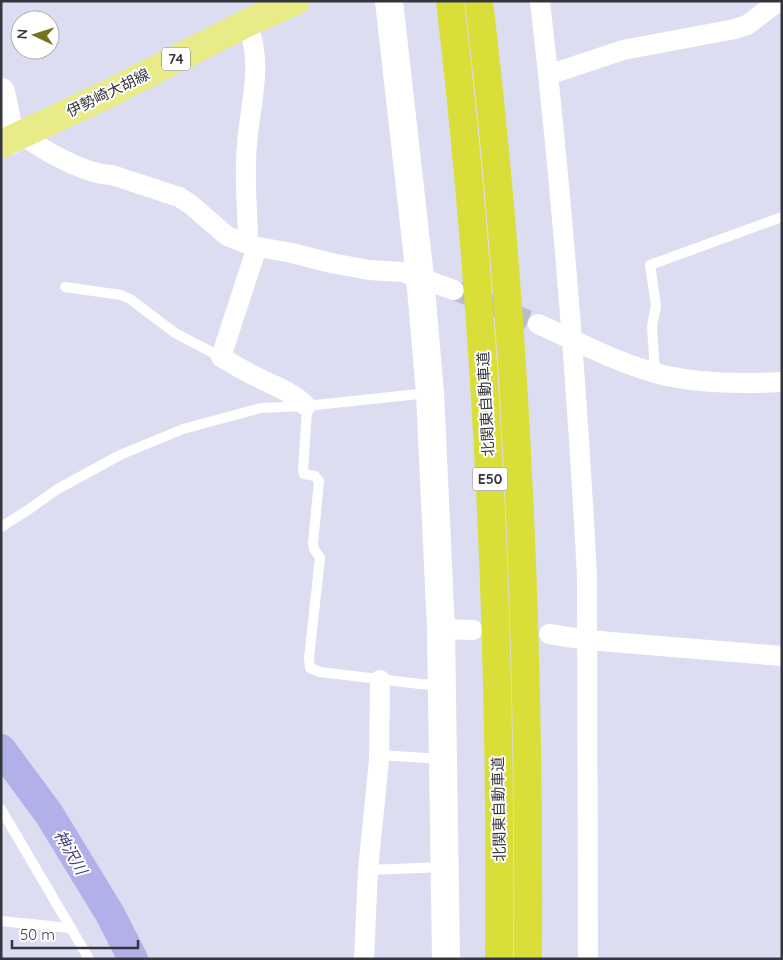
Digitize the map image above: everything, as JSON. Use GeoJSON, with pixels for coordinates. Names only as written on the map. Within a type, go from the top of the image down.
{"type":"FeatureCollection","features":[{"type":"Feature","properties":{"kind":"highway","name":"北関東自動車道"},"geometry":{"type":"LineString","coordinates":[[450,1],[472,212],[488,435],[496,605],[499,959]]}},
{"type":"Feature","properties":{"kind":"highway","name":"北関東自動車道"},"geometry":{"type":"LineString","coordinates":[[479,1],[500,204],[516,427],[528,725],[528,959]]}},
{"type":"Feature","properties":{"kind":"main road","name":"伊勢崎大胡線"},"geometry":{"type":"LineString","coordinates":[[11,139],[106,95],[255,13],[296,1]]}},
{"type":"Feature","properties":{"kind":"street"},"geometry":{"type":"LineString","coordinates":[[389,1],[420,278],[430,393],[441,629],[446,959]]}},
{"type":"Feature","properties":{"kind":"street"},"geometry":{"type":"LineString","coordinates":[[540,1],[572,339],[586,558],[588,959]]}},
{"type":"Feature","properties":{"kind":"street"},"geometry":{"type":"LineString","coordinates":[[548,75],[623,50],[747,25],[780,1]]}},
{"type":"Feature","properties":{"kind":"street"},"geometry":{"type":"LineString","coordinates":[[255,13],[256,70],[245,171],[248,234],[251,245],[221,357],[254,376],[284,389],[306,406]]}},
{"type":"Feature","properties":{"kind":"street"},"geometry":{"type":"LineString","coordinates":[[1,92],[11,139],[36,146],[102,175],[112,175],[179,197],[190,204],[227,236],[251,245],[305,256],[330,264],[370,270],[403,272],[454,290]]}},
{"type":"Feature","properties":{"kind":"street"},"geometry":{"type":"LineString","coordinates":[[538,324],[623,362],[683,379],[737,383],[782,382]]}},
{"type":"Feature","properties":{"kind":"street"},"geometry":{"type":"LineString","coordinates":[[441,629],[473,630]]}},
{"type":"Feature","properties":{"kind":"street"},"geometry":{"type":"LineString","coordinates":[[549,634],[587,640],[782,656]]}},
{"type":"Feature","properties":{"kind":"street"},"geometry":{"type":"LineString","coordinates":[[364,959],[368,870],[379,755],[380,680]]}},
{"type":"Feature","properties":{"kind":"lane"},"geometry":{"type":"LineString","coordinates":[[654,372],[652,326],[656,306],[650,265],[782,218]]}},
{"type":"Feature","properties":{"kind":"lane"},"geometry":{"type":"LineString","coordinates":[[65,287],[121,295],[130,299],[176,333],[221,357]]}},
{"type":"Feature","properties":{"kind":"lane"},"geometry":{"type":"LineString","coordinates":[[1,527],[56,490],[120,455],[183,429],[261,408],[306,406],[430,393]]}},
{"type":"Feature","properties":{"kind":"lane"},"geometry":{"type":"LineString","coordinates":[[306,406],[303,470],[304,474],[315,476],[319,481],[313,543],[314,549],[320,558],[310,668],[320,672],[380,680],[442,685]]}},
{"type":"Feature","properties":{"kind":"lane"},"geometry":{"type":"LineString","coordinates":[[379,755],[444,759]]}},
{"type":"Feature","properties":{"kind":"lane"},"geometry":{"type":"LineString","coordinates":[[1,809],[90,959]]}},
{"type":"Feature","properties":{"kind":"lane"},"geometry":{"type":"LineString","coordinates":[[368,870],[445,867]]}},
{"type":"Feature","properties":{"kind":"lane"},"geometry":{"type":"LineString","coordinates":[[1,922],[70,928]]}},
{"type":"Feature","properties":{"kind":"waterway","name":"神沢川"},"geometry":{"type":"LineString","coordinates":[[1,749],[49,814],[110,914],[133,959]]}},
{"type":"Feature","properties":{"kind":"tunnel"},"geometry":{"type":"LineString","coordinates":[[454,290],[538,324]]}}]}
